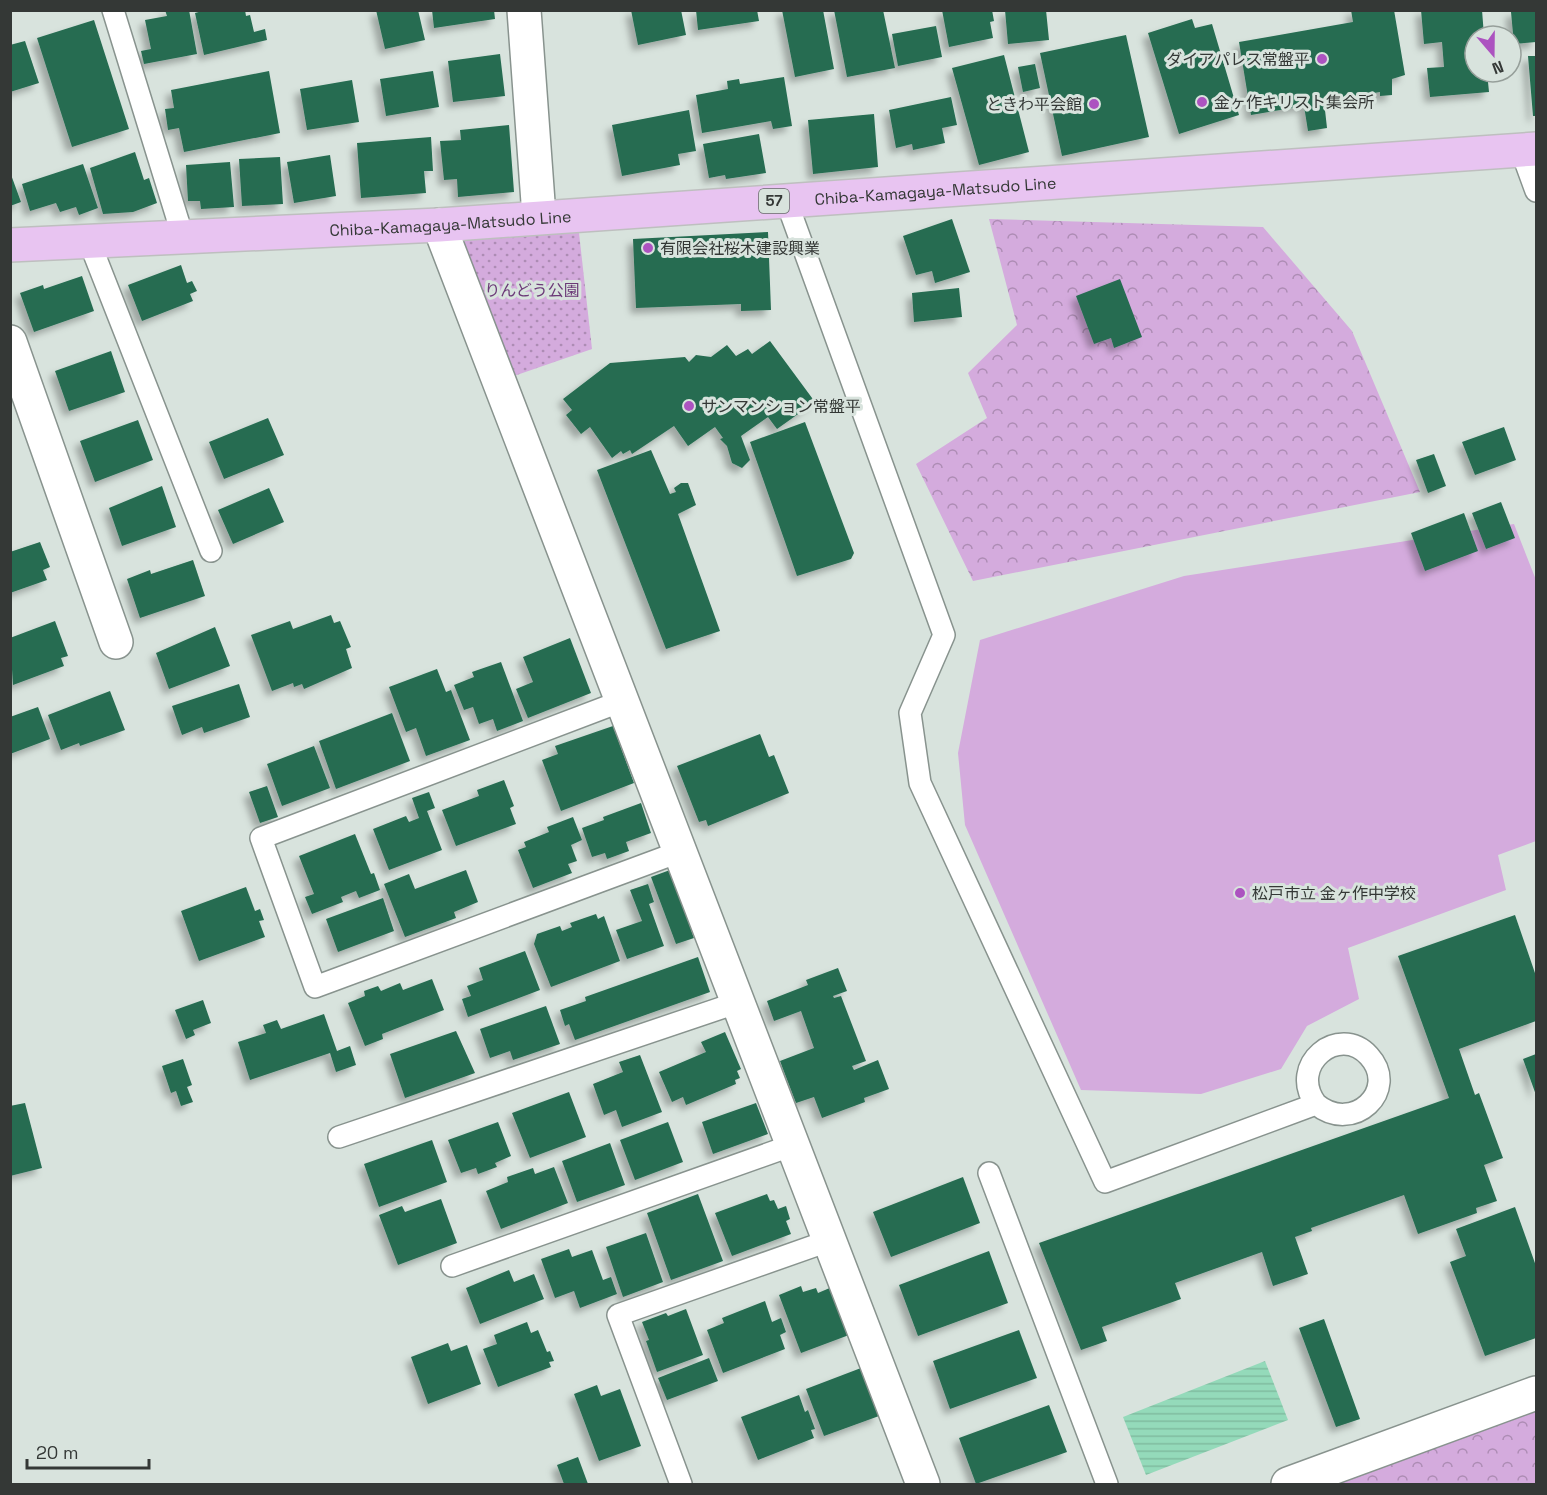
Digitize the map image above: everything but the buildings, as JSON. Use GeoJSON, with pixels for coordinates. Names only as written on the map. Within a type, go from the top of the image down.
{"type":"FeatureCollection","features":[{"type":"Feature","properties":{"kind":"main road","name":"Chiba-Kamagaya-Matsudo Line"},"geometry":{"type":"LineString","coordinates":[[10,245],[439,225],[539,216],[1529,150]]}},
{"type":"Feature","properties":{"kind":"street"},"geometry":{"type":"LineString","coordinates":[[524,10],[539,216]]}},
{"type":"Feature","properties":{"kind":"street"},"geometry":{"type":"LineString","coordinates":[[439,225],[736,1003],[831,1240],[923,1485]]}},
{"type":"Feature","properties":{"kind":"street"},"geometry":{"type":"LineString","coordinates":[[10,342],[116,642]]}},
{"type":"Feature","properties":{"kind":"street"},"geometry":{"type":"LineString","coordinates":[[1288,1485],[1536,1393]]}},
{"type":"Feature","properties":{"kind":"lane"},"geometry":{"type":"LineString","coordinates":[[113,10],[183,237]]}},
{"type":"Feature","properties":{"kind":"lane"},"geometry":{"type":"LineString","coordinates":[[1529,150],[1536,191]]}},
{"type":"Feature","properties":{"kind":"lane"},"geometry":{"type":"LineString","coordinates":[[786,200],[944,634],[910,713],[920,783],[1105,1182],[1316,1104]]}},
{"type":"Feature","properties":{"kind":"lane"},"geometry":{"type":"LineString","coordinates":[[89,241],[211,551]]}},
{"type":"Feature","properties":{"kind":"lane"},"geometry":{"type":"LineString","coordinates":[[622,701],[261,838],[315,987],[679,852]]}},
{"type":"Feature","properties":{"kind":"lane"},"geometry":{"type":"LineString","coordinates":[[339,1137],[736,1003]]}},
{"type":"Feature","properties":{"kind":"lane"},"geometry":{"type":"LineString","coordinates":[[452,1266],[793,1145]]}},
{"type":"Feature","properties":{"kind":"lane"},"geometry":{"type":"LineString","coordinates":[[989,1173],[1107,1485]]}},
{"type":"Feature","properties":{"kind":"lane"},"geometry":{"type":"LineString","coordinates":[[681,1485],[618,1315],[831,1240]]}},
{"type":"Feature","properties":{"kind":"green space"},"geometry":{"type":"Polygon","coordinates":[[[989,219],[1263,227],[1352,331],[1420,492],[973,581],[916,464],[987,418],[968,373],[1017,325],[989,219]]]}},
{"type":"Feature","properties":{"kind":"green space","name":"りんどう公園"},"geometry":{"type":"Polygon","coordinates":[[[579,233],[592,349],[511,377],[453,237],[579,233]]]}},
{"type":"Feature","properties":{"kind":"green space"},"geometry":{"type":"Polygon","coordinates":[[[1514,524],[1536,580],[1536,841],[1498,855],[1506,890],[1348,948],[1359,999],[1307,1026],[1281,1069],[1201,1094],[1081,1090],[965,825],[958,753],[980,640],[1184,576],[1514,524]]]}},
{"type":"Feature","properties":{"kind":"green space"},"geometry":{"type":"Polygon","coordinates":[[[1536,1410],[1536,1484],[1336,1484],[1355,1476],[1536,1410]]]}},
{"type":"Feature","properties":{"kind":"shaded area"},"geometry":{"type":"Polygon","coordinates":[[[1265,1361],[1288,1420],[1146,1475],[1123,1417],[1265,1361]]]}},
{"type":"Feature","properties":{"kind":"place","name":"ダイアパレス常盤平"},"geometry":{"type":"Point","coordinates":[1322,59]}},
{"type":"Feature","properties":{"kind":"place","name":"金ヶ作キリスト集会所"},"geometry":{"type":"Point","coordinates":[1202,102]}},
{"type":"Feature","properties":{"kind":"place","name":"ときわ平会館"},"geometry":{"type":"Point","coordinates":[1094,104]}},
{"type":"Feature","properties":{"kind":"place","name":"有限会社桜木建設興業"},"geometry":{"type":"Point","coordinates":[648,248]}},
{"type":"Feature","properties":{"kind":"place","name":"サンマンション常盤平"},"geometry":{"type":"Point","coordinates":[689,406]}},
{"type":"Feature","properties":{"kind":"place","name":"松戸市立 金ヶ作中学校"},"geometry":{"type":"Point","coordinates":[1240,893]}}]}
